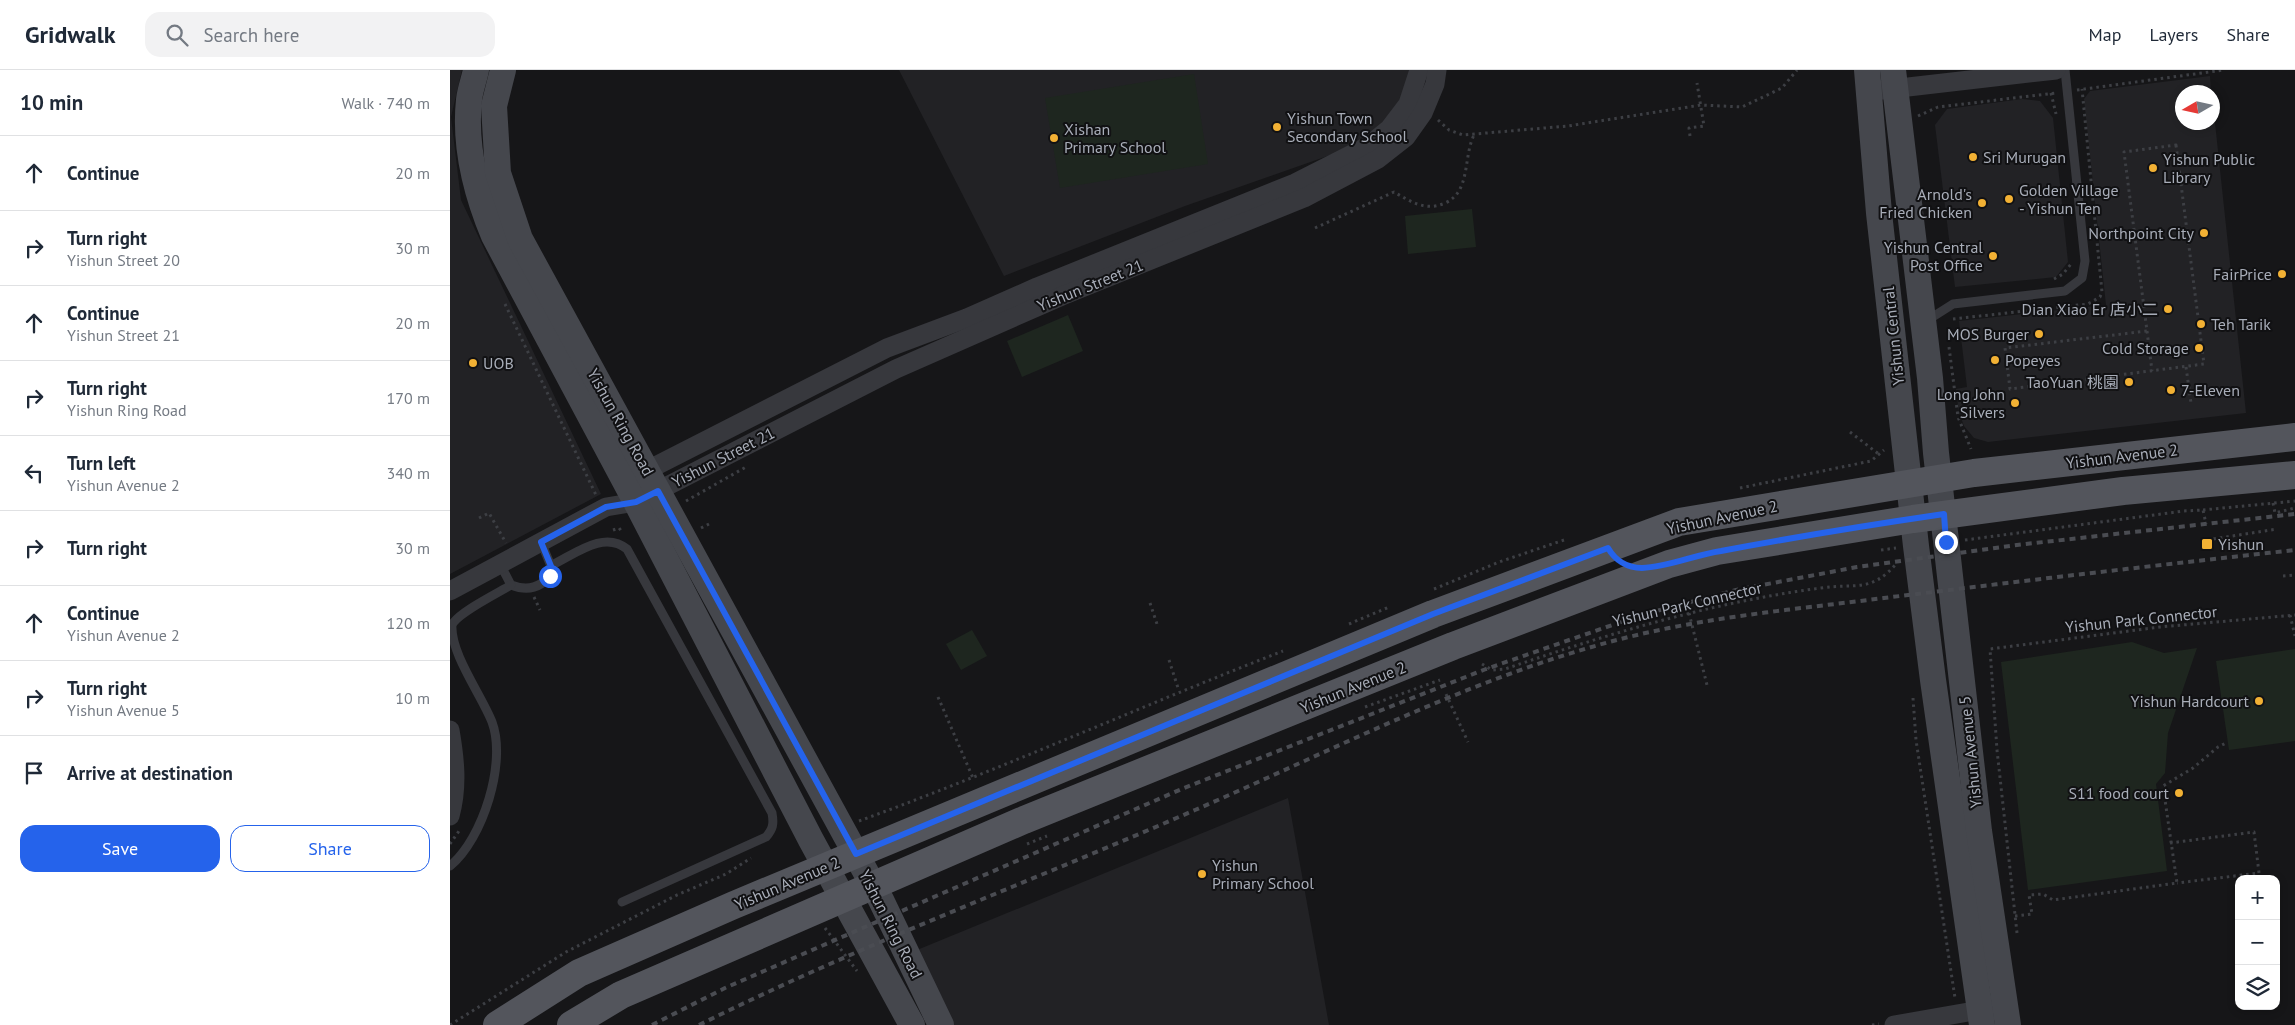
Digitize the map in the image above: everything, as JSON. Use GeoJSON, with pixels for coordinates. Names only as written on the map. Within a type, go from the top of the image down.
{"type":"FeatureCollection","features":[{"type":"Feature","properties":{"kind":"main road","name":"Yishun Ring Road"},"geometry":{"type":"LineString","coordinates":[[476,70],[469,100],[470,162],[480,205],[494,236],[856,854],[941,1025]]}},
{"type":"Feature","properties":{"kind":"main road","name":"Yishun Ring Road"},"geometry":{"type":"LineString","coordinates":[[503,70],[494,106],[498,173],[520,239],[827,866],[912,1025]]}},
{"type":"Feature","properties":{"kind":"main road","name":"Yishun Central"},"geometry":{"type":"LineString","coordinates":[[1894,79],[1935,326],[1939,478]]}},
{"type":"Feature","properties":{"kind":"main road","name":"Yishun Central"},"geometry":{"type":"LineString","coordinates":[[1868,81],[1879,213],[1909,483]]}},
{"type":"Feature","properties":{"kind":"main road","name":"Yishun Avenue 2"},"geometry":{"type":"LineString","coordinates":[[497,1025],[579,973],[827,866],[1433,614],[1679,522],[1939,478],[2295,437]]}},
{"type":"Feature","properties":{"kind":"main road","name":"Yishun Avenue 2"},"geometry":{"type":"LineString","coordinates":[[571,1025],[621,994],[1024,820],[1453,646],[1669,564],[1718,551],[1913,518],[2123,491],[2295,475]]}},
{"type":"Feature","properties":{"kind":"main road","name":"Yishun Avenue 5"},"geometry":{"type":"LineString","coordinates":[[1939,478],[1979,831],[1988,1017]]}},
{"type":"Feature","properties":{"kind":"main road","name":"Yishun Avenue 5"},"geometry":{"type":"LineString","coordinates":[[1909,483],[1933,680],[1988,1017]]}},
{"type":"Feature","properties":{"kind":"main road"},"geometry":{"type":"LineString","coordinates":[[1608,548],[1614,558],[1633,567],[1669,564]]}},
{"type":"Feature","properties":{"kind":"street","name":"Yishun Street 21"},"geometry":{"type":"LineString","coordinates":[[1300,190],[1368,146],[1390,129],[1408,104],[1419,70]]}},
{"type":"Feature","properties":{"kind":"street","name":"Yishun Street 21"},"geometry":{"type":"LineString","coordinates":[[450,591],[642,486],[967,318],[1041,295],[1378,159],[1406,137],[1423,113],[1435,84],[1438,70]]}},
{"type":"Feature","properties":{"kind":"street"},"geometry":{"type":"LineString","coordinates":[[1868,81],[2056,70]]}},
{"type":"Feature","properties":{"kind":"street"},"geometry":{"type":"LineString","coordinates":[[450,730],[455,759],[456,791],[450,816]]}},
{"type":"Feature","properties":{"kind":"street"},"geometry":{"type":"LineString","coordinates":[[1894,1025],[1988,1017]]}},
{"type":"Feature","properties":{"kind":"lane"},"geometry":{"type":"LineString","coordinates":[[1935,326],[1931,318],[1953,304],[2065,291],[2082,278],[2085,261],[2065,70]]}},
{"type":"Feature","properties":{"kind":"lane"},"geometry":{"type":"LineString","coordinates":[[552,565],[603,541],[621,544],[628,549],[772,813],[774,823],[772,830],[766,837],[622,902]]}},
{"type":"Feature","properties":{"kind":"lane"},"geometry":{"type":"LineString","coordinates":[[450,866],[458,859],[481,823],[494,781],[496,744],[492,722],[453,651],[450,632],[457,618],[511,585],[530,589],[540,585],[550,576],[553,571],[552,565],[541,542]]}},
{"type":"Feature","properties":{"kind":"lane"},"geometry":{"type":"LineString","coordinates":[[500,564],[511,585]]}},
{"type":"Feature","properties":{"kind":"path"},"geometry":{"type":"LineString","coordinates":[[1436,118],[1449,130],[1463,136],[1568,126],[1701,105],[1721,108],[1742,107],[1782,88],[1797,70]]}},
{"type":"Feature","properties":{"kind":"path"},"geometry":{"type":"LineString","coordinates":[[1922,116],[1938,107],[2067,92],[2224,70]]}},
{"type":"Feature","properties":{"kind":"path"},"geometry":{"type":"LineString","coordinates":[[1690,136],[1689,128],[1704,126],[1697,83]]}},
{"type":"Feature","properties":{"kind":"path"},"geometry":{"type":"LineString","coordinates":[[1935,326],[2088,304],[2100,297],[2102,292],[2097,225],[2082,89]]}},
{"type":"Feature","properties":{"kind":"path"},"geometry":{"type":"LineString","coordinates":[[2051,93],[2058,120]]}},
{"type":"Feature","properties":{"kind":"path"},"geometry":{"type":"LineString","coordinates":[[1316,228],[1394,192],[1412,203],[1427,207],[1439,206],[1453,200],[1462,186],[1468,148],[1474,135]]}},
{"type":"Feature","properties":{"kind":"path"},"geometry":{"type":"LineString","coordinates":[[2147,330],[2005,348],[2010,389],[2186,367],[2204,364],[2176,145],[2124,152],[2147,330],[2152,371]]}},
{"type":"Feature","properties":{"kind":"path"},"geometry":{"type":"LineString","coordinates":[[2050,280],[2064,274],[2072,261]]}},
{"type":"Feature","properties":{"kind":"path"},"geometry":{"type":"LineString","coordinates":[[2186,367],[2191,403]]}},
{"type":"Feature","properties":{"kind":"path"},"geometry":{"type":"LineString","coordinates":[[1850,432],[1880,455]]}},
{"type":"Feature","properties":{"kind":"path"},"geometry":{"type":"LineString","coordinates":[[1981,539],[2203,510],[2295,501]]}},
{"type":"Feature","properties":{"kind":"path"},"geometry":{"type":"LineString","coordinates":[[2273,503],[2275,513],[2295,508]]}},
{"type":"Feature","properties":{"kind":"path"},"geometry":{"type":"LineString","coordinates":[[2203,510],[2206,524]]}},
{"type":"Feature","properties":{"kind":"path"},"geometry":{"type":"LineString","coordinates":[[479,518],[489,513],[506,544]]}},
{"type":"Feature","properties":{"kind":"path"},"geometry":{"type":"LineString","coordinates":[[700,528],[709,524]]}},
{"type":"Feature","properties":{"kind":"path"},"geometry":{"type":"LineString","coordinates":[[619,528],[624,535]]}},
{"type":"Feature","properties":{"kind":"path"},"geometry":{"type":"LineString","coordinates":[[2207,540],[2277,529]]}},
{"type":"Feature","properties":{"kind":"path","name":"Yishun Park Connector"},"geometry":{"type":"LineString","coordinates":[[1482,664],[1492,670],[1505,669],[1611,634],[1688,614],[1821,588],[1870,584],[1879,581],[1896,564],[1899,569]]}},
{"type":"Feature","properties":{"kind":"path"},"geometry":{"type":"LineString","coordinates":[[2283,576],[2295,575]]}},
{"type":"Feature","properties":{"kind":"path"},"geometry":{"type":"LineString","coordinates":[[1150,603],[1158,627]]}},
{"type":"Feature","properties":{"kind":"path"},"geometry":{"type":"LineString","coordinates":[[1688,614],[1707,685]]}},
{"type":"Feature","properties":{"kind":"path"},"geometry":{"type":"LineString","coordinates":[[2290,615],[2295,636]]}},
{"type":"Feature","properties":{"kind":"path","name":"Yishun Park Connector"},"geometry":{"type":"LineString","coordinates":[[2015,916],[1997,750],[1990,649],[2160,627],[2295,615]]}},
{"type":"Feature","properties":{"kind":"path"},"geometry":{"type":"LineString","coordinates":[[1169,660],[1179,692]]}},
{"type":"Feature","properties":{"kind":"path"},"geometry":{"type":"LineString","coordinates":[[1446,694],[1468,742]]}},
{"type":"Feature","properties":{"kind":"path"},"geometry":{"type":"LineString","coordinates":[[1913,696],[1916,740],[1954,995],[1988,1017]]}},
{"type":"Feature","properties":{"kind":"path"},"geometry":{"type":"LineString","coordinates":[[938,697],[973,778]]}},
{"type":"Feature","properties":{"kind":"path"},"geometry":{"type":"LineString","coordinates":[[2177,883],[2163,786],[2193,768],[2218,747],[2228,742]]}},
{"type":"Feature","properties":{"kind":"path"},"geometry":{"type":"LineString","coordinates":[[2018,943],[2015,916],[2032,914],[2029,896],[2043,894],[2053,900],[2259,873],[2254,832],[2170,843]]}},
{"type":"Feature","properties":{"kind":"path"},"geometry":{"type":"LineString","coordinates":[[450,1024],[566,952],[677,895],[726,874],[756,856]]}},
{"type":"Feature","properties":{"kind":"path"},"geometry":{"type":"LineString","coordinates":[[821,922],[860,977]]}},
{"type":"Feature","properties":{"kind":"shaded area"},"geometry":{"type":"Polygon","coordinates":[[[450,70],[462,70],[451,117],[461,200],[601,494],[450,574],[450,70]]]}},
{"type":"Feature","properties":{"kind":"shaded area","name":"Xishan Primary School"},"geometry":{"type":"Polygon","coordinates":[[[899,70],[1412,70],[1413,76],[1393,113],[1370,141],[1185,206],[1004,276],[899,70]]]}},
{"type":"Feature","properties":{"kind":"shaded area"},"geometry":{"type":"Polygon","coordinates":[[[1194,74],[1208,164],[1060,188],[1045,98],[1194,74]]]}},
{"type":"Feature","properties":{"kind":"shaded area","name":"Northpoint City"},"geometry":{"type":"Polygon","coordinates":[[[2210,76],[2211,85],[2175,85],[2175,130],[2216,130],[2246,413],[1988,442],[1974,438],[1964,426],[1959,413],[1956,389],[1967,387],[1959,321],[2106,305],[2084,99],[2090,91],[2210,76]]]}},
{"type":"Feature","properties":{"kind":"shaded area","name":"Golden Village - Yishun Ten"},"geometry":{"type":"Polygon","coordinates":[[[2022,99],[2040,101],[2053,118],[2068,262],[2056,277],[1955,287],[1935,125],[1947,109],[2022,99]]]}},
{"type":"Feature","properties":{"kind":"shaded area"},"geometry":{"type":"Polygon","coordinates":[[[1472,209],[1476,247],[1408,254],[1405,216],[1472,209]]]}},
{"type":"Feature","properties":{"kind":"shaded area"},"geometry":{"type":"Polygon","coordinates":[[[1068,315],[1083,351],[1022,377],[1007,341],[1068,315]]]}},
{"type":"Feature","properties":{"kind":"shaded area"},"geometry":{"type":"Polygon","coordinates":[[[972,630],[987,656],[961,670],[946,644],[972,630]]]}},
{"type":"Feature","properties":{"kind":"shaded area"},"geometry":{"type":"Polygon","coordinates":[[[2132,642],[2164,653],[2197,648],[2168,733],[2165,773],[2156,784],[2167,871],[2028,890],[2001,662],[2132,642]]]}},
{"type":"Feature","properties":{"kind":"shaded area","name":"Yishun Hardcourt"},"geometry":{"type":"Polygon","coordinates":[[[2295,649],[2295,741],[2229,750],[2216,661],[2295,649]]]}},
{"type":"Feature","properties":{"kind":"shaded area","name":"Yishun Primary School"},"geometry":{"type":"Polygon","coordinates":[[[1288,798],[1329,1025],[952,1025],[917,950],[1288,798]]]}},
{"type":"Feature","properties":{"kind":"railway"},"geometry":{"type":"LineString","coordinates":[[652,1025],[725,988],[1184,788],[1486,669],[1641,615],[1736,590],[1857,567],[2017,545],[2295,514]]}},
{"type":"Feature","properties":{"kind":"railway"},"geometry":{"type":"LineString","coordinates":[[699,1025],[821,968],[1133,837],[1419,710],[1533,666],[1591,647],[1650,632],[1737,616],[2295,550]]}},
{"type":"Feature","properties":{"kind":"place","name":"Yishun Town Secondary School"},"geometry":{"type":"Point","coordinates":[1277,127]}},
{"type":"Feature","properties":{"kind":"place","name":"Xishan Primary School"},"geometry":{"type":"Point","coordinates":[1054,138]}},
{"type":"Feature","properties":{"kind":"place","name":"Sri Murugan"},"geometry":{"type":"Point","coordinates":[1973,157]}},
{"type":"Feature","properties":{"kind":"place","name":"Yishun Public Library"},"geometry":{"type":"Point","coordinates":[2153,168]}},
{"type":"Feature","properties":{"kind":"place","name":"Golden Village - Yishun Ten"},"geometry":{"type":"Point","coordinates":[2009,199]}},
{"type":"Feature","properties":{"kind":"place","name":"Arnold's Fried Chicken"},"geometry":{"type":"Point","coordinates":[1982,203]}},
{"type":"Feature","properties":{"kind":"place","name":"Northpoint City"},"geometry":{"type":"Point","coordinates":[2204,233]}},
{"type":"Feature","properties":{"kind":"place","name":"Yishun Central Post Office"},"geometry":{"type":"Point","coordinates":[1993,256]}},
{"type":"Feature","properties":{"kind":"place","name":"FairPrice"},"geometry":{"type":"Point","coordinates":[2282,274]}},
{"type":"Feature","properties":{"kind":"place","name":"Dian Xiao Er 店小二"},"geometry":{"type":"Point","coordinates":[2168,309]}},
{"type":"Feature","properties":{"kind":"place","name":"Teh Tarik"},"geometry":{"type":"Point","coordinates":[2201,324]}},
{"type":"Feature","properties":{"kind":"place","name":"MOS Burger"},"geometry":{"type":"Point","coordinates":[2039,334]}},
{"type":"Feature","properties":{"kind":"place","name":"Cold Storage"},"geometry":{"type":"Point","coordinates":[2199,348]}},
{"type":"Feature","properties":{"kind":"place","name":"Popeyes"},"geometry":{"type":"Point","coordinates":[1995,360]}},
{"type":"Feature","properties":{"kind":"place","name":"UOB"},"geometry":{"type":"Point","coordinates":[473,363]}},
{"type":"Feature","properties":{"kind":"place","name":"TaoYuan 桃園"},"geometry":{"type":"Point","coordinates":[2129,382]}},
{"type":"Feature","properties":{"kind":"place","name":"7-Eleven"},"geometry":{"type":"Point","coordinates":[2171,390]}},
{"type":"Feature","properties":{"kind":"place","name":"Long John Silvers"},"geometry":{"type":"Point","coordinates":[2015,403]}},
{"type":"Feature","properties":{"kind":"place","name":"Yishun"},"geometry":{"type":"Point","coordinates":[2207,544]}},
{"type":"Feature","properties":{"kind":"place","name":"Yishun Hardcourt"},"geometry":{"type":"Point","coordinates":[2259,701]}},
{"type":"Feature","properties":{"kind":"place","name":"S11 food court"},"geometry":{"type":"Point","coordinates":[2179,793]}},
{"type":"Feature","properties":{"kind":"place","name":"Yishun Primary School"},"geometry":{"type":"Point","coordinates":[1202,874]}},
{"type":"Feature","properties":{"kind":"route"},"geometry":{"type":"LineString","coordinates":[[550,576],[553,571],[552,565],[541,542],[606,507],[636,502],[658,491],[856,854],[1433,614],[1608,548],[1614,558],[1622,563],[1642,568],[1669,564],[1718,551],[1944,514],[1946,542]]}}]}
